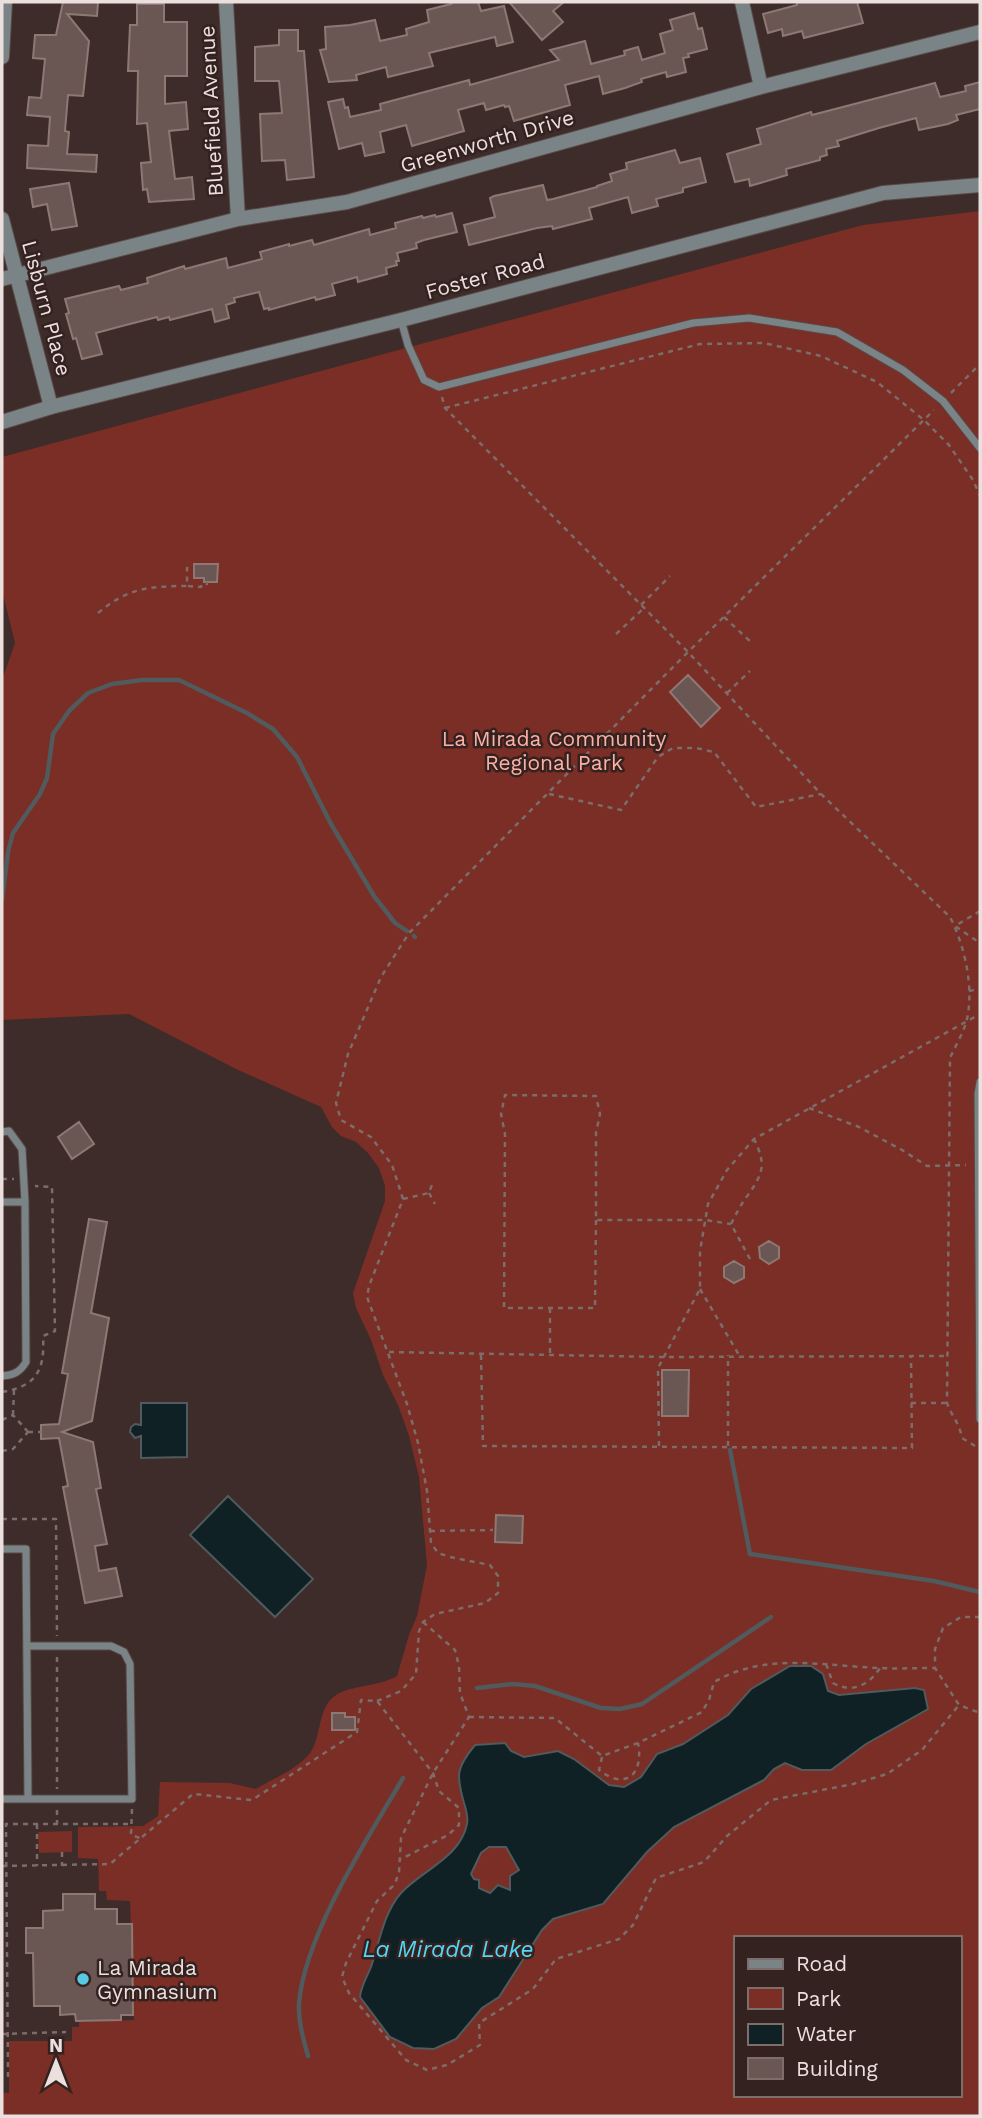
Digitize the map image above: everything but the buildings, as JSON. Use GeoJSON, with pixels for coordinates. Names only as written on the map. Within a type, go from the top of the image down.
{"type":"FeatureCollection","features":[{"type":"Feature","properties":{"kind":"street"},"geometry":{"type":"LineString","coordinates":[[2,57],[5,2]]}},
{"type":"Feature","properties":{"kind":"street","name":"Bluefield Avenue"},"geometry":{"type":"LineString","coordinates":[[226,2],[237,219]]}},
{"type":"Feature","properties":{"kind":"street"},"geometry":{"type":"LineString","coordinates":[[742,2],[761,87]]}},
{"type":"Feature","properties":{"kind":"street","name":"Greenworth Drive"},"geometry":{"type":"LineString","coordinates":[[9,277],[237,219],[346,202],[761,87],[980,32]]}},
{"type":"Feature","properties":{"kind":"street","name":"Foster Road"},"geometry":{"type":"LineString","coordinates":[[2,422],[51,407],[401,320],[883,193],[980,185]]}},
{"type":"Feature","properties":{"kind":"street","name":"Lisburn Place"},"geometry":{"type":"LineString","coordinates":[[2,219],[9,277],[51,407]]}},
{"type":"Feature","properties":{"kind":"lane"},"geometry":{"type":"LineString","coordinates":[[401,320],[408,345],[424,380],[439,387],[693,323],[749,318],[837,332],[903,370],[943,401],[980,449]]}},
{"type":"Feature","properties":{"kind":"lane"},"geometry":{"type":"LineString","coordinates":[[980,1082],[980,1419]]}},
{"type":"Feature","properties":{"kind":"lane"},"geometry":{"type":"LineString","coordinates":[[2,1132],[9,1131],[22,1149],[26,1362],[21,1370],[13,1375],[2,1376]]}},
{"type":"Feature","properties":{"kind":"lane"},"geometry":{"type":"LineString","coordinates":[[2,1202],[25,1202]]}},
{"type":"Feature","properties":{"kind":"lane"},"geometry":{"type":"LineString","coordinates":[[2,1549],[26,1549],[28,1799]]}},
{"type":"Feature","properties":{"kind":"lane"},"geometry":{"type":"LineString","coordinates":[[2,1798],[132,1799],[130,1664],[124,1652],[111,1646],[27,1646]]}},
{"type":"Feature","properties":{"kind":"path"},"geometry":{"type":"LineString","coordinates":[[980,496],[973,480],[949,445],[925,420],[877,382],[821,356],[764,343],[700,344],[445,408],[688,652],[821,793],[950,917],[955,926],[969,991],[966,1022],[950,1058],[947,1403],[951,1414],[959,1423],[962,1438],[980,1449]]}},
{"type":"Feature","properties":{"kind":"path"},"geometry":{"type":"LineString","coordinates":[[4,1866],[110,1864],[193,1794],[252,1800],[357,1732],[361,1700],[377,1701],[401,1691],[416,1674],[419,1631],[423,1622],[435,1614],[485,1603],[498,1593],[498,1576],[489,1565],[438,1553],[430,1544],[427,1491],[418,1443],[389,1352],[367,1297],[403,1199],[391,1165],[371,1136],[341,1120],[336,1103],[348,1054],[380,977],[409,933],[688,652],[980,364]]}},
{"type":"Feature","properties":{"kind":"path"},"geometry":{"type":"LineString","coordinates":[[187,586],[187,568],[194,568]]}},
{"type":"Feature","properties":{"kind":"path"},"geometry":{"type":"LineString","coordinates":[[617,634],[670,576]]}},
{"type":"Feature","properties":{"kind":"path"},"geometry":{"type":"LineString","coordinates":[[98,612],[111,601],[144,587],[201,587],[207,582]]}},
{"type":"Feature","properties":{"kind":"path"},"geometry":{"type":"LineString","coordinates":[[724,617],[751,643]]}},
{"type":"Feature","properties":{"kind":"path"},"geometry":{"type":"LineString","coordinates":[[726,693],[750,671]]}},
{"type":"Feature","properties":{"kind":"path"},"geometry":{"type":"LineString","coordinates":[[549,794],[621,810],[658,757],[673,748],[696,748],[714,752],[756,807],[821,793]]}},
{"type":"Feature","properties":{"kind":"path"},"geometry":{"type":"LineString","coordinates":[[955,926],[980,911]]}},
{"type":"Feature","properties":{"kind":"path"},"geometry":{"type":"LineString","coordinates":[[955,926],[980,943]]}},
{"type":"Feature","properties":{"kind":"path"},"geometry":{"type":"LineString","coordinates":[[969,991],[980,989]]}},
{"type":"Feature","properties":{"kind":"path"},"geometry":{"type":"LineString","coordinates":[[659,1447],[658,1368],[700,1289],[700,1251],[708,1204],[727,1170],[754,1139],[980,1014]]}},
{"type":"Feature","properties":{"kind":"path"},"geometry":{"type":"LineString","coordinates":[[505,1095],[596,1096],[600,1114],[596,1133],[596,1220],[595,1308],[504,1308],[505,1134],[501,1114],[505,1095]]}},
{"type":"Feature","properties":{"kind":"path"},"geometry":{"type":"LineString","coordinates":[[809,1108],[859,1127],[927,1166],[978,1165]]}},
{"type":"Feature","properties":{"kind":"path"},"geometry":{"type":"LineString","coordinates":[[731,1224],[748,1195],[758,1184],[762,1170],[762,1157],[754,1139]]}},
{"type":"Feature","properties":{"kind":"path"},"geometry":{"type":"LineString","coordinates":[[2,1179],[14,1178]]}},
{"type":"Feature","properties":{"kind":"path"},"geometry":{"type":"LineString","coordinates":[[2,1392],[24,1387],[32,1379],[44,1357],[43,1336],[55,1331],[52,1187],[35,1187],[35,1181]]}},
{"type":"Feature","properties":{"kind":"path"},"geometry":{"type":"LineString","coordinates":[[433,1182],[429,1193],[435,1204]]}},
{"type":"Feature","properties":{"kind":"path"},"geometry":{"type":"LineString","coordinates":[[403,1199],[429,1193]]}},
{"type":"Feature","properties":{"kind":"path"},"geometry":{"type":"LineString","coordinates":[[596,1220],[705,1220],[731,1224]]}},
{"type":"Feature","properties":{"kind":"path"},"geometry":{"type":"LineString","coordinates":[[731,1224],[750,1259]]}},
{"type":"Feature","properties":{"kind":"path"},"geometry":{"type":"LineString","coordinates":[[700,1289],[738,1355]]}},
{"type":"Feature","properties":{"kind":"path"},"geometry":{"type":"LineString","coordinates":[[550,1308],[550,1355]]}},
{"type":"Feature","properties":{"kind":"path"},"geometry":{"type":"LineString","coordinates":[[389,1352],[663,1357],[949,1356]]}},
{"type":"Feature","properties":{"kind":"path"},"geometry":{"type":"LineString","coordinates":[[481,1355],[482,1446],[912,1448],[911,1356]]}},
{"type":"Feature","properties":{"kind":"path"},"geometry":{"type":"LineString","coordinates":[[727,1446],[728,1355]]}},
{"type":"Feature","properties":{"kind":"path"},"geometry":{"type":"LineString","coordinates":[[14,1390],[13,1415],[28,1432],[41,1432]]}},
{"type":"Feature","properties":{"kind":"path"},"geometry":{"type":"LineString","coordinates":[[911,1403],[947,1403]]}},
{"type":"Feature","properties":{"kind":"path"},"geometry":{"type":"LineString","coordinates":[[2,1420],[13,1415]]}},
{"type":"Feature","properties":{"kind":"path"},"geometry":{"type":"LineString","coordinates":[[2,1451],[13,1449],[28,1432]]}},
{"type":"Feature","properties":{"kind":"path"},"geometry":{"type":"LineString","coordinates":[[2,1519],[56,1519],[57,1636]]}},
{"type":"Feature","properties":{"kind":"path"},"geometry":{"type":"LineString","coordinates":[[430,1531],[493,1530]]}},
{"type":"Feature","properties":{"kind":"path"},"geometry":{"type":"LineString","coordinates":[[980,1617],[961,1617],[943,1628],[935,1649],[935,1668],[959,1705],[980,1713]]}},
{"type":"Feature","properties":{"kind":"path"},"geometry":{"type":"LineString","coordinates":[[423,1622],[455,1650],[459,1666],[460,1693],[469,1717]]}},
{"type":"Feature","properties":{"kind":"path"},"geometry":{"type":"LineString","coordinates":[[57,1657],[57,1789]]}},
{"type":"Feature","properties":{"kind":"path"},"geometry":{"type":"LineString","coordinates":[[602,1756],[639,1743],[702,1712],[714,1682],[732,1672],[767,1664],[803,1662],[880,1668],[935,1668]]}},
{"type":"Feature","properties":{"kind":"path"},"geometry":{"type":"LineString","coordinates":[[826,1664],[833,1683],[843,1689],[862,1686],[873,1678],[880,1668]]}},
{"type":"Feature","properties":{"kind":"path"},"geometry":{"type":"LineString","coordinates":[[377,1701],[433,1773],[439,1791],[459,1808],[459,1825],[448,1835],[400,1860]]}},
{"type":"Feature","properties":{"kind":"path"},"geometry":{"type":"LineString","coordinates":[[469,1717],[433,1773],[401,1838],[395,1884],[377,1902],[346,1963],[342,1977],[349,1993],[406,2060],[427,2070],[447,2065],[480,2045],[480,2023],[533,1989],[556,1959],[619,1939],[633,1925],[656,1878],[704,1862],[727,1836],[771,1800],[853,1784],[887,1774],[922,1750],[959,1705]]}},
{"type":"Feature","properties":{"kind":"path"},"geometry":{"type":"LineString","coordinates":[[469,1717],[555,1718],[602,1756]]}},
{"type":"Feature","properties":{"kind":"path"},"geometry":{"type":"LineString","coordinates":[[602,1756],[599,1770],[617,1779],[628,1777],[639,1769],[639,1743]]}},
{"type":"Feature","properties":{"kind":"path"},"geometry":{"type":"LineString","coordinates":[[57,1809],[57,1824]]}},
{"type":"Feature","properties":{"kind":"path"},"geometry":{"type":"LineString","coordinates":[[8,2077],[4,1866],[6,1824],[131,1824],[131,1835],[140,1838]]}},
{"type":"Feature","properties":{"kind":"path"},"geometry":{"type":"LineString","coordinates":[[37,1824],[37,1866]]}},
{"type":"Feature","properties":{"kind":"path"},"geometry":{"type":"LineString","coordinates":[[62,1852],[62,1866]]}},
{"type":"Feature","properties":{"kind":"path"},"geometry":{"type":"LineString","coordinates":[[2,2034],[66,2032]]}},
{"type":"Feature","properties":{"kind":"green space","name":"La Mirada Community Regional Park"},"geometry":{"type":"Polygon","coordinates":[[[980,211],[980,2116],[2,2116],[2,2093],[9,2093],[9,2041],[72,2041],[72,2027],[79,2027],[79,2022],[134,2020],[130,1901],[107,1900],[106,1891],[99,1891],[98,1859],[78,1858],[78,1827],[143,1826],[158,1816],[160,1782],[230,1783],[256,1789],[299,1764],[314,1746],[330,1700],[349,1689],[397,1676],[417,1616],[427,1565],[419,1477],[409,1436],[356,1308],[353,1293],[385,1201],[385,1186],[379,1168],[368,1153],[356,1142],[341,1136],[332,1127],[321,1107],[236,1069],[129,1014],[2,1020],[2,680],[15,643],[2,590],[2,457],[863,225],[980,211]]]}},
{"type":"Feature","properties":{"kind":"green space"},"geometry":{"type":"Polygon","coordinates":[[[72,1831],[72,1852],[39,1853],[38,1832],[72,1831]]]}},
{"type":"Feature","properties":{"kind":"water"},"geometry":{"type":"Polygon","coordinates":[[[141,1403],[187,1403],[187,1457],[141,1458],[141,1436],[135,1438],[130,1432],[135,1424],[141,1425],[141,1403]]]}},
{"type":"Feature","properties":{"kind":"water"},"geometry":{"type":"Polygon","coordinates":[[[228,1496],[313,1579],[275,1617],[190,1535],[228,1496]]]}},
{"type":"Feature","properties":{"kind":"water","name":"La Mirada Lake"},"geometry":{"type":"Polygon","coordinates":[[[790,1666],[811,1666],[823,1674],[828,1691],[839,1695],[915,1688],[924,1690],[928,1709],[866,1744],[831,1770],[802,1770],[785,1763],[774,1769],[764,1780],[674,1827],[647,1852],[603,1904],[553,1919],[542,1930],[499,1997],[482,2008],[456,2039],[434,2049],[413,2048],[390,2037],[360,1997],[362,1989],[386,1918],[395,1901],[410,1885],[449,1855],[463,1836],[467,1819],[459,1772],[475,1745],[505,1743],[511,1751],[524,1757],[558,1751],[574,1759],[609,1785],[624,1787],[641,1777],[657,1754],[683,1744],[728,1715],[751,1689],[790,1666]],[[489,1847],[481,1853],[471,1874],[474,1879],[479,1880],[479,1888],[490,1893],[498,1885],[510,1890],[510,1876],[519,1870],[506,1847],[489,1847]]]}},
{"type":"Feature","properties":{"kind":"waterway"},"geometry":{"type":"LineString","coordinates":[[2,900],[13,833],[40,794],[47,778],[53,734],[69,711],[88,693],[112,684],[142,680],[179,680],[247,713],[273,729],[297,757],[331,824],[374,896],[395,923],[407,931]]}},
{"type":"Feature","properties":{"kind":"waterway"},"geometry":{"type":"LineString","coordinates":[[730,1450],[750,1554],[934,1581],[980,1592]]}},
{"type":"Feature","properties":{"kind":"waterway"},"geometry":{"type":"LineString","coordinates":[[477,1688],[513,1684],[535,1686],[601,1708],[620,1709],[642,1704],[771,1617]]}},
{"type":"Feature","properties":{"kind":"waterway"},"geometry":{"type":"LineString","coordinates":[[308,2056],[300,2023],[299,2003],[313,1947],[340,1887],[403,1778]]}},
{"type":"Feature","properties":{"kind":"place","name":"La Mirada Gymnasium"},"geometry":{"type":"Point","coordinates":[83,1979]}}]}
